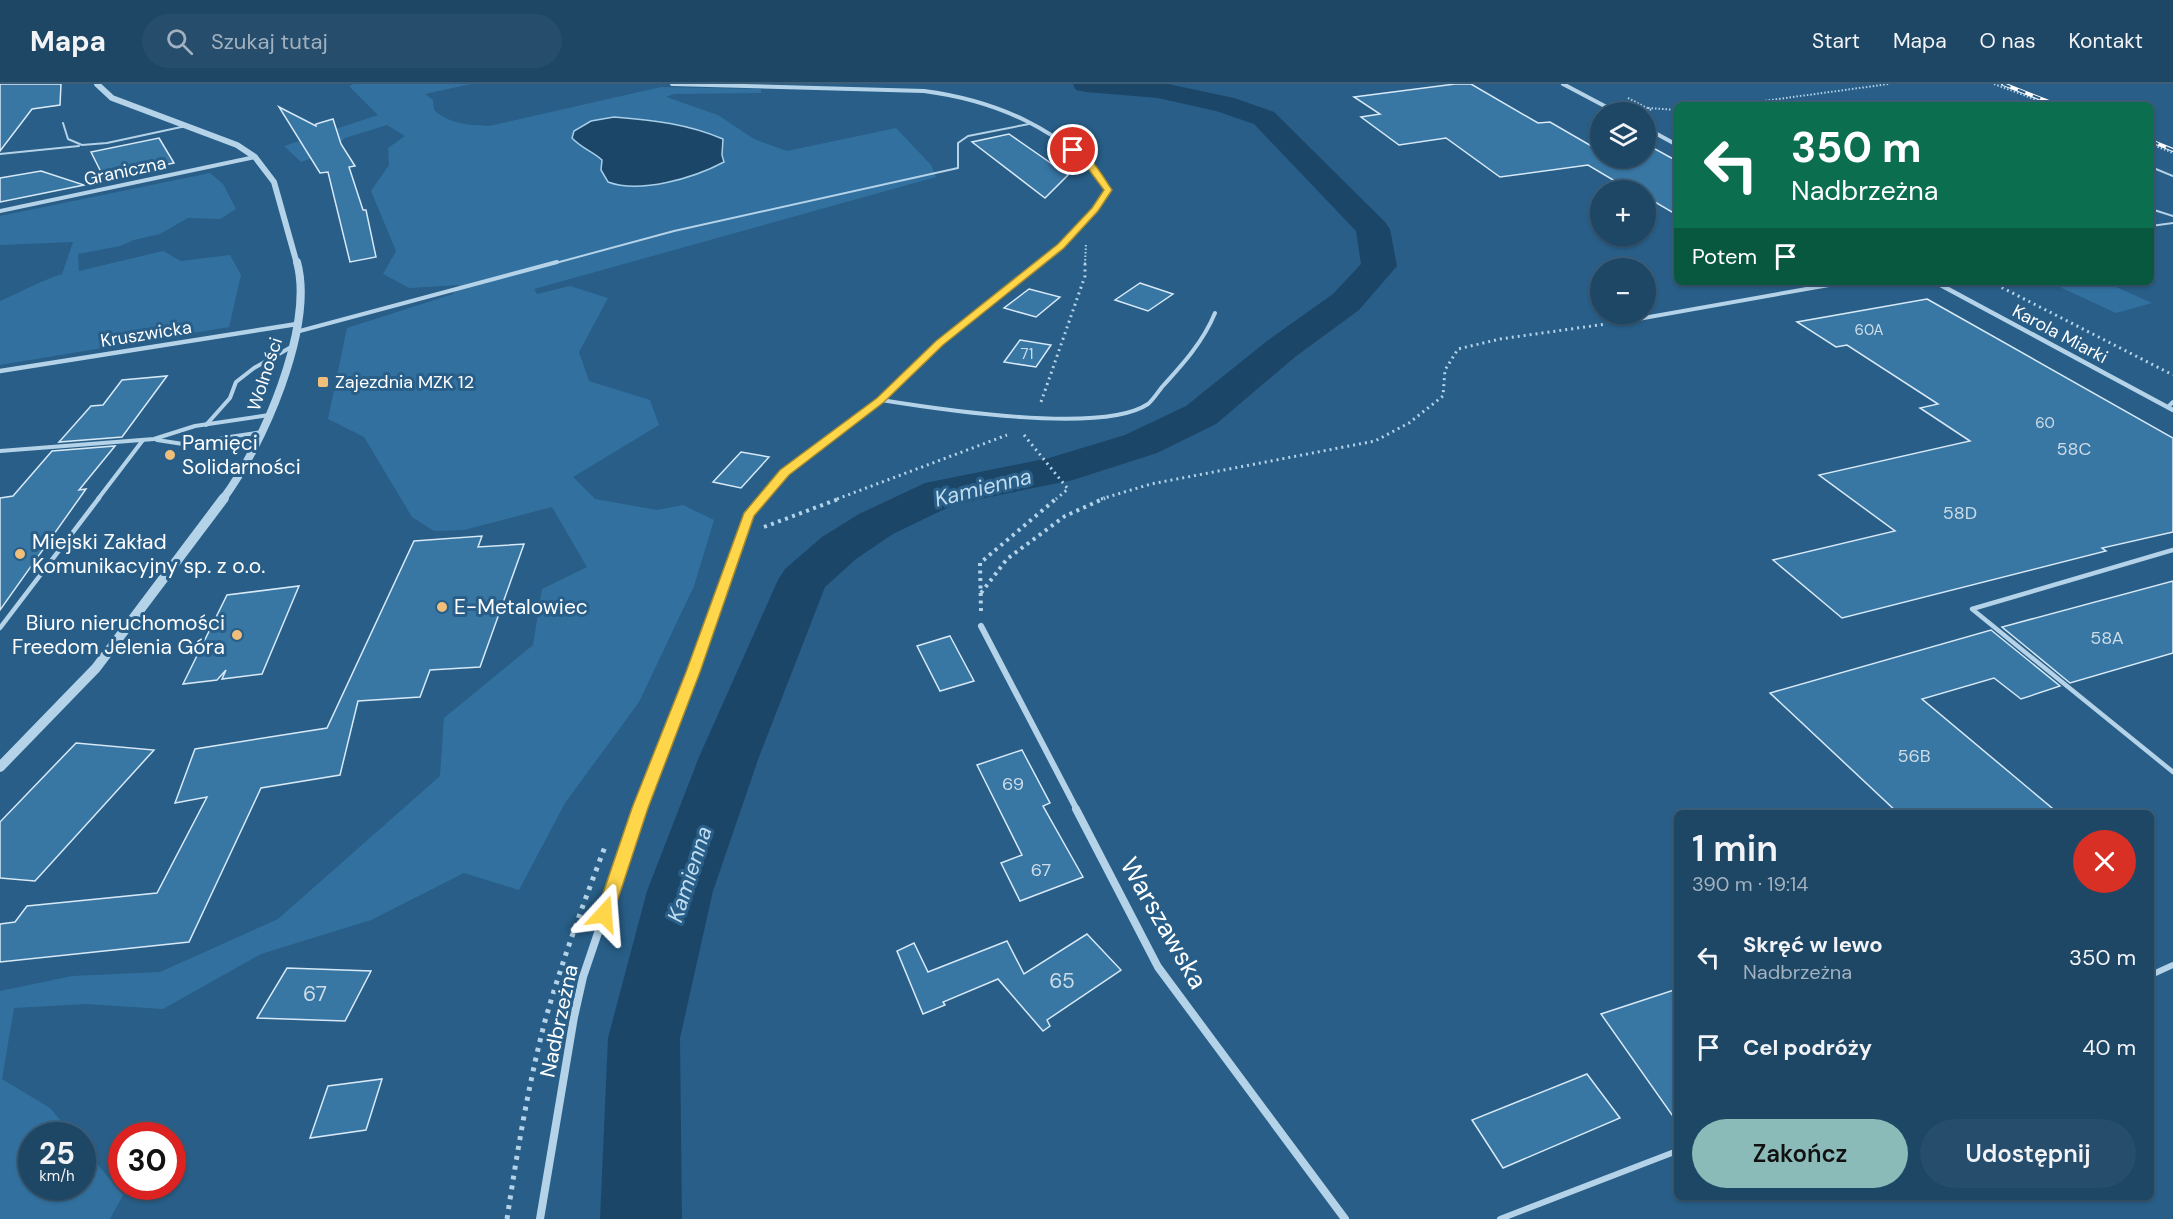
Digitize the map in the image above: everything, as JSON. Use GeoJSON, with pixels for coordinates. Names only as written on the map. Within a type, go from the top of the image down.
{"type":"FeatureCollection","features":[{"type":"Feature","properties":{"kind":"street","name":"Wolności"},"geometry":{"type":"LineString","coordinates":[[0,767],[96,668],[230,490],[271,415],[294,346],[299,271],[274,182],[255,157],[237,145],[112,98],[97,84]]}},
{"type":"Feature","properties":{"kind":"street","name":"Nadbrzeżna"},"geometry":{"type":"LineString","coordinates":[[540,1219],[574,1017],[583,977],[640,808],[693,672],[748,515],[784,472],[881,400],[939,343],[1061,246],[1108,190],[1087,161],[1063,143],[1007,111],[985,102],[911,89],[757,88],[672,84]]}},
{"type":"Feature","properties":{"kind":"street"},"geometry":{"type":"LineString","coordinates":[[1563,84],[1597,102]]}},
{"type":"Feature","properties":{"kind":"street"},"geometry":{"type":"LineString","coordinates":[[1656,133],[1674,143]]}},
{"type":"Feature","properties":{"kind":"street","name":"Graniczna"},"geometry":{"type":"LineString","coordinates":[[0,211],[255,157]]}},
{"type":"Feature","properties":{"kind":"street","name":"Karola Miarki"},"geometry":{"type":"LineString","coordinates":[[1941,285],[2171,408]]}},
{"type":"Feature","properties":{"kind":"street","name":"Kruszwicka"},"geometry":{"type":"LineString","coordinates":[[0,371],[296,328]]}},
{"type":"Feature","properties":{"kind":"street","name":"Warszawska"},"geometry":{"type":"LineString","coordinates":[[981,626],[1158,967],[1345,1219]]}},
{"type":"Feature","properties":{"kind":"lane"},"geometry":{"type":"LineString","coordinates":[[63,123],[68,139],[82,145]]}},
{"type":"Feature","properties":{"kind":"lane"},"geometry":{"type":"LineString","coordinates":[[296,328],[674,231],[958,168],[958,143],[963,139],[968,136],[1029,124]]}},
{"type":"Feature","properties":{"kind":"lane"},"geometry":{"type":"LineString","coordinates":[[0,154],[127,139],[186,126]]}},
{"type":"Feature","properties":{"kind":"lane"},"geometry":{"type":"LineString","coordinates":[[2154,168],[2173,176]]}},
{"type":"Feature","properties":{"kind":"lane"},"geometry":{"type":"LineString","coordinates":[[2154,210],[2173,216]]}},
{"type":"Feature","properties":{"kind":"lane"},"geometry":{"type":"LineString","coordinates":[[2154,226],[2173,223]]}},
{"type":"Feature","properties":{"kind":"lane"},"geometry":{"type":"LineString","coordinates":[[1656,316],[1829,285]]}},
{"type":"Feature","properties":{"kind":"lane"},"geometry":{"type":"LineString","coordinates":[[881,400],[927,408],[1034,418],[1084,417],[1139,410],[1148,404],[1197,349],[1208,333],[1215,313]]}},
{"type":"Feature","properties":{"kind":"lane"},"geometry":{"type":"LineString","coordinates":[[206,425],[230,398],[236,382],[254,368],[294,346]]}},
{"type":"Feature","properties":{"kind":"lane"},"geometry":{"type":"LineString","coordinates":[[2171,408],[2173,402]]}},
{"type":"Feature","properties":{"kind":"lane"},"geometry":{"type":"LineString","coordinates":[[0,451],[154,439],[206,425],[271,415]]}},
{"type":"Feature","properties":{"kind":"lane"},"geometry":{"type":"LineString","coordinates":[[154,439],[183,444],[262,432]]}},
{"type":"Feature","properties":{"kind":"lane"},"geometry":{"type":"LineString","coordinates":[[0,628],[143,440]]}},
{"type":"Feature","properties":{"kind":"lane"},"geometry":{"type":"LineString","coordinates":[[2173,550],[1972,609],[2173,772]]}},
{"type":"Feature","properties":{"kind":"lane"},"geometry":{"type":"LineString","coordinates":[[2154,974],[2173,965]]}},
{"type":"Feature","properties":{"kind":"lane"},"geometry":{"type":"LineString","coordinates":[[1500,1219],[1674,1152]]}},
{"type":"Feature","properties":{"kind":"path"},"geometry":{"type":"LineString","coordinates":[[1756,102],[1889,84]]}},
{"type":"Feature","properties":{"kind":"path"},"geometry":{"type":"LineString","coordinates":[[1994,84],[2042,102]]}},
{"type":"Feature","properties":{"kind":"path"},"geometry":{"type":"LineString","coordinates":[[1656,109],[1674,110]]}},
{"type":"Feature","properties":{"kind":"path"},"geometry":{"type":"LineString","coordinates":[[2154,145],[2173,153]]}},
{"type":"Feature","properties":{"kind":"path"},"geometry":{"type":"LineString","coordinates":[[1997,285],[2173,375]]}},
{"type":"Feature","properties":{"kind":"path"},"geometry":{"type":"LineString","coordinates":[[1020,429],[1068,489],[980,563],[981,593],[1007,559],[1065,516],[1102,499],[1151,484],[1375,441],[1409,423],[1443,396],[1445,370],[1458,349],[1500,339],[1607,324]]}},
{"type":"Feature","properties":{"kind":"shaded area"},"geometry":{"type":"Polygon","coordinates":[[[354,84],[471,84],[425,94],[433,100],[434,110],[446,118],[467,124],[489,126],[661,87],[761,89],[761,93],[674,94],[666,97],[718,115],[754,139],[787,151],[896,128],[931,165],[936,177],[534,289],[537,294],[570,286],[608,298],[579,352],[589,381],[650,400],[659,425],[573,477],[595,499],[657,510],[683,505],[714,520],[694,586],[639,702],[565,803],[519,890],[464,873],[371,920],[261,954],[163,1009],[85,1004],[14,1008],[2,1079],[50,1108],[62,1122],[18,1122],[18,1200],[96,1200],[96,1163],[108,1177],[108,1200],[120,1200],[110,1219],[0,1219],[0,991],[72,976],[160,972],[278,919],[440,776],[444,718],[533,645],[542,589],[587,567],[552,507],[464,530],[434,531],[412,517],[364,437],[328,419],[347,328],[453,294],[459,285],[409,288],[383,274],[396,251],[371,191],[389,165],[388,148],[405,136],[387,125],[345,138],[328,153],[301,162],[284,146],[378,115],[349,86],[354,84]]]}},
{"type":"Feature","properties":{"kind":"shaded area"},"geometry":{"type":"Polygon","coordinates":[[[614,117],[670,124],[723,139],[724,162],[683,179],[651,185],[635,186],[608,182],[601,170],[602,160],[572,138],[574,131],[591,121],[614,117]]]}},
{"type":"Feature","properties":{"kind":"shaded area"},"geometry":{"type":"Polygon","coordinates":[[[210,173],[223,184],[236,209],[220,219],[188,218],[160,234],[120,246],[78,254],[79,271],[163,251],[181,261],[230,255],[241,275],[229,327],[0,365],[0,301],[62,274],[73,242],[0,245],[0,216],[210,173]]]}},
{"type":"Feature","properties":{"kind":"shaded area"},"geometry":{"type":"Polygon","coordinates":[[[2055,285],[2112,285],[2152,303],[2116,313],[2055,285]]]}},
{"type":"Feature","properties":{"kind":"building"},"geometry":{"type":"Polygon","coordinates":[[[0,84],[61,84],[60,105],[32,109],[0,151],[0,84]]]}},
{"type":"Feature","properties":{"kind":"building"},"geometry":{"type":"Polygon","coordinates":[[[1471,84],[1538,123],[1550,122],[1590,145],[1590,166],[1500,177],[1446,138],[1399,145],[1361,117],[1380,114],[1354,97],[1471,84]]]}},
{"type":"Feature","properties":{"kind":"building"},"geometry":{"type":"Polygon","coordinates":[[[279,107],[316,126],[316,124],[333,119],[341,144],[355,166],[349,167],[363,210],[366,210],[376,257],[350,262],[328,172],[320,173],[279,107]]]}},
{"type":"Feature","properties":{"kind":"building"},"geometry":{"type":"Polygon","coordinates":[[[1009,134],[1068,175],[1045,198],[972,142],[1009,134]]]}},
{"type":"Feature","properties":{"kind":"building"},"geometry":{"type":"Polygon","coordinates":[[[159,138],[174,163],[104,178],[91,152],[159,138]]]}},
{"type":"Feature","properties":{"kind":"building"},"geometry":{"type":"Polygon","coordinates":[[[1656,149],[1674,159],[1674,213],[1656,203],[1656,180],[1613,180],[1593,168],[1656,168],[1656,149]]]}},
{"type":"Feature","properties":{"kind":"building"},"geometry":{"type":"Polygon","coordinates":[[[41,171],[84,185],[0,202],[0,178],[41,171]]]}},
{"type":"Feature","properties":{"kind":"building"},"geometry":{"type":"Polygon","coordinates":[[[1140,283],[1173,294],[1148,311],[1115,300],[1140,283]]]}},
{"type":"Feature","properties":{"kind":"building"},"geometry":{"type":"Polygon","coordinates":[[[1029,289],[1060,297],[1036,317],[1004,308],[1029,289]]]}},
{"type":"Feature","properties":{"kind":"building"},"geometry":{"type":"Polygon","coordinates":[[[1927,299],[2173,438],[2173,532],[2102,548],[2106,551],[1842,618],[1773,560],[1895,531],[1819,475],[1970,441],[1920,408],[1938,404],[1847,345],[1836,347],[1797,322],[1927,299]]]}},
{"type":"Feature","properties":{"kind":"building"},"geometry":{"type":"Polygon","coordinates":[[[1020,340],[1051,345],[1036,367],[1004,362],[1020,340]]]}},
{"type":"Feature","properties":{"kind":"building"},"geometry":{"type":"Polygon","coordinates":[[[167,376],[122,437],[59,442],[91,406],[103,405],[122,380],[167,376]]]}},
{"type":"Feature","properties":{"kind":"building","name":"Miejski Zakład Komunikacyjny sp. z o.o."},"geometry":{"type":"Polygon","coordinates":[[[115,446],[79,490],[86,489],[0,610],[0,498],[13,496],[52,451],[115,446]]]}},
{"type":"Feature","properties":{"kind":"building"},"geometry":{"type":"Polygon","coordinates":[[[741,452],[769,457],[741,488],[713,482],[741,452]]]}},
{"type":"Feature","properties":{"kind":"building"},"geometry":{"type":"Polygon","coordinates":[[[482,536],[478,547],[524,544],[480,667],[430,670],[420,697],[358,701],[340,775],[261,788],[189,942],[0,962],[0,924],[15,922],[27,906],[157,893],[207,797],[175,803],[195,749],[327,728],[414,541],[482,536]]]}},
{"type":"Feature","properties":{"kind":"building"},"geometry":{"type":"Polygon","coordinates":[[[2173,581],[2173,653],[2070,683],[2002,627],[2173,581]]]}},
{"type":"Feature","properties":{"kind":"building"},"geometry":{"type":"Polygon","coordinates":[[[299,586],[262,674],[222,679],[226,670],[217,680],[183,684],[227,595],[299,586]]]}},
{"type":"Feature","properties":{"kind":"building"},"geometry":{"type":"Polygon","coordinates":[[[1991,630],[2060,686],[2021,699],[1994,678],[1922,699],[2054,810],[1895,810],[1770,693],[1991,630]]]}},
{"type":"Feature","properties":{"kind":"building"},"geometry":{"type":"Polygon","coordinates":[[[950,636],[974,681],[940,691],[917,646],[950,636]]]}},
{"type":"Feature","properties":{"kind":"building"},"geometry":{"type":"Polygon","coordinates":[[[76,743],[154,750],[35,881],[0,878],[0,822],[76,743]]]}},
{"type":"Feature","properties":{"kind":"building"},"geometry":{"type":"Polygon","coordinates":[[[1022,750],[1050,803],[1043,806],[1083,877],[1020,901],[1001,863],[1022,855],[977,765],[1022,750]]]}},
{"type":"Feature","properties":{"kind":"building"},"geometry":{"type":"Polygon","coordinates":[[[1087,934],[1121,970],[1047,1020],[1050,1026],[1043,1031],[998,979],[943,1002],[945,1005],[923,1014],[897,951],[914,943],[928,972],[1007,941],[1024,974],[1087,934]]]}},
{"type":"Feature","properties":{"kind":"building"},"geometry":{"type":"Polygon","coordinates":[[[287,968],[371,971],[345,1021],[257,1018],[287,968]]]}},
{"type":"Feature","properties":{"kind":"building"},"geometry":{"type":"Polygon","coordinates":[[[1674,990],[1674,1118],[1601,1014],[1674,990]]]}},
{"type":"Feature","properties":{"kind":"building"},"geometry":{"type":"Polygon","coordinates":[[[1587,1074],[1620,1118],[1503,1168],[1472,1120],[1587,1074]]]}},
{"type":"Feature","properties":{"kind":"building"},"geometry":{"type":"Polygon","coordinates":[[[382,1079],[366,1130],[310,1138],[328,1086],[382,1079]]]}},
{"type":"Feature","properties":{"kind":"waterway","name":"Kamienna"},"geometry":{"type":"LineString","coordinates":[[641,1219],[644,1038],[680,891],[729,757],[803,580],[839,548],[876,524],[941,493],[1057,470],[1141,444],[1201,415],[1281,349],[1346,302],[1379,266],[1373,229],[1264,118],[1224,104],[1158,90],[1086,84]]}},
{"type":"Feature","properties":{"kind":"railway"},"geometry":{"type":"LineString","coordinates":[[2003,84],[2049,102]]}},
{"type":"Feature","properties":{"kind":"railway"},"geometry":{"type":"LineString","coordinates":[[2154,142],[2173,150]]}},
{"type":"Feature","properties":{"kind":"place","name":"Zajezdnia MZK 12"},"geometry":{"type":"Point","coordinates":[323,382]}},
{"type":"Feature","properties":{"kind":"place","name":"Pamięci Solidarności"},"geometry":{"type":"Point","coordinates":[170,455]}},
{"type":"Feature","properties":{"kind":"place","name":"Miejski Zakład Komunikacyjny sp. z o.o."},"geometry":{"type":"Point","coordinates":[20,554]}},
{"type":"Feature","properties":{"kind":"place","name":"E-Metalowiec"},"geometry":{"type":"Point","coordinates":[442,607]}},
{"type":"Feature","properties":{"kind":"place","name":"Biuro nieruchomości Freedom Jelenia Góra"},"geometry":{"type":"Point","coordinates":[237,635]}},
{"type":"Feature","properties":{"kind":"route"},"geometry":{"type":"LineString","coordinates":[[604,914],[640,808],[693,672],[748,515],[784,472],[881,400],[939,343],[1061,246],[1095,209],[1108,190],[1087,161],[1073,150]]}}]}
